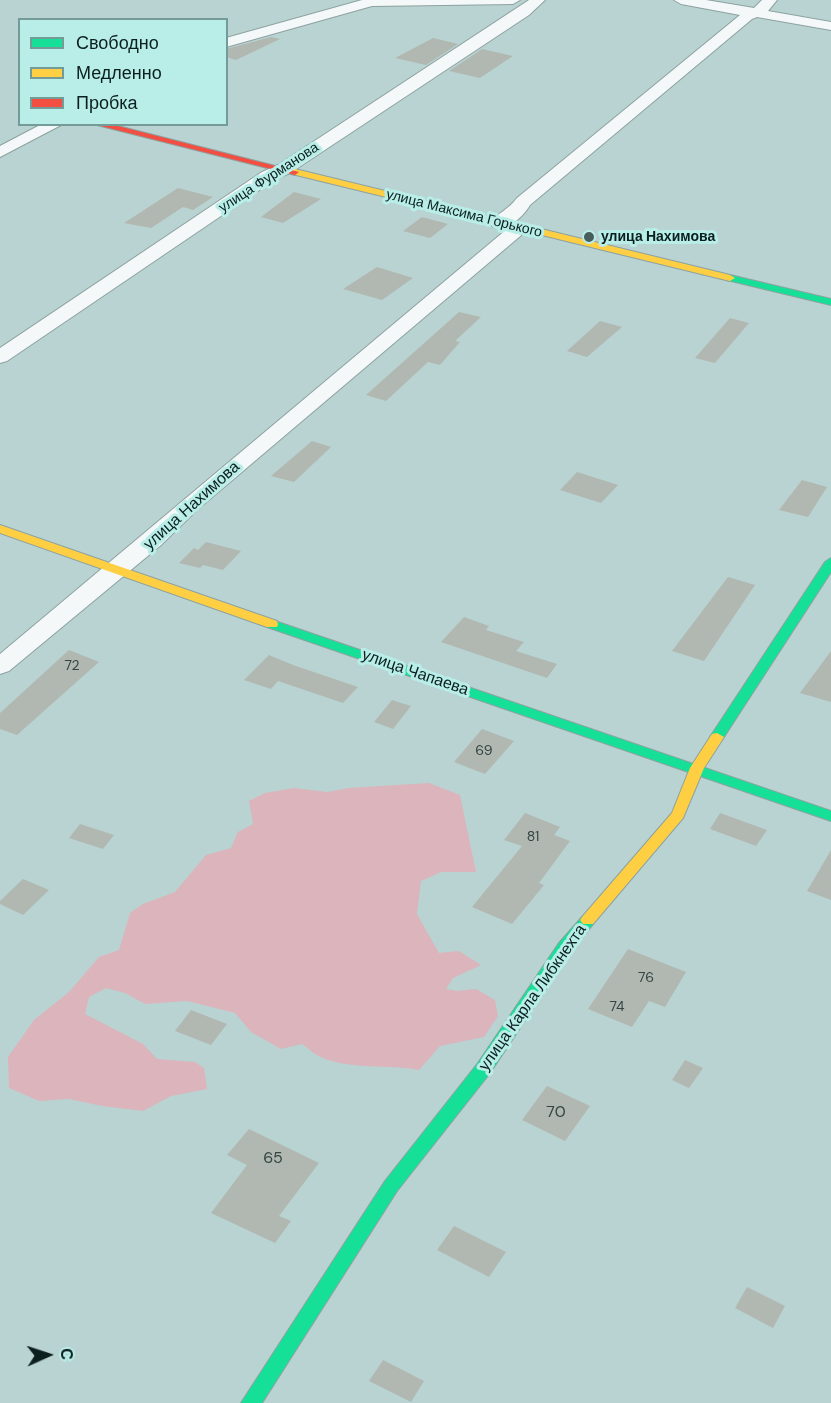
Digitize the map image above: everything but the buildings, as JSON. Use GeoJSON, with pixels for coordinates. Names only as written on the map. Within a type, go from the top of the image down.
{"type":"FeatureCollection","features":[{"type":"Feature","properties":{"kind":"street"},"geometry":{"type":"LineString","coordinates":[[228,42],[311,17],[342,12],[370,2],[513,0]]}},
{"type":"Feature","properties":{"kind":"street","name":"улица Фурманова"},"geometry":{"type":"LineString","coordinates":[[0,357],[268,176],[284,169],[524,12],[538,0]]}},
{"type":"Feature","properties":{"kind":"street"},"geometry":{"type":"LineString","coordinates":[[681,0],[831,26]]}},
{"type":"Feature","properties":{"kind":"street","name":"улица Нахимова"},"geometry":{"type":"LineString","coordinates":[[0,666],[49,631],[116,571],[143,551],[189,505],[509,225],[523,202],[747,16],[759,12],[770,0]]}},
{"type":"Feature","properties":{"kind":"street"},"geometry":{"type":"LineString","coordinates":[[0,152],[51,126]]}},
{"type":"Feature","properties":{"kind":"street","name":"улица Максима Горького"},"geometry":{"type":"LineString","coordinates":[[105,126],[831,302]]}},
{"type":"Feature","properties":{"kind":"street","name":"улица Чапаева"},"geometry":{"type":"LineString","coordinates":[[0,529],[116,571],[697,768],[831,816]]}},
{"type":"Feature","properties":{"kind":"street","name":"улица Карла Либкнехта"},"geometry":{"type":"LineString","coordinates":[[251,1403],[391,1186],[484,1068],[565,947],[678,815],[697,768],[830,564]]}},
{"type":"Feature","properties":{"kind":"shaded area"},"geometry":{"type":"Polygon","coordinates":[[[429,783],[460,795],[476,872],[441,872],[421,881],[417,914],[439,953],[459,951],[481,965],[453,978],[446,989],[457,991],[476,989],[495,1000],[498,1016],[484,1037],[440,1046],[419,1070],[343,1064],[319,1056],[302,1044],[281,1049],[251,1032],[235,1013],[187,1001],[145,1004],[125,993],[106,988],[89,997],[85,1014],[143,1044],[157,1059],[195,1062],[204,1068],[207,1089],[171,1096],[143,1111],[69,1099],[39,1101],[9,1088],[8,1057],[34,1020],[69,992],[99,957],[119,950],[130,913],[143,904],[175,892],[206,855],[231,848],[238,832],[253,824],[249,801],[265,793],[294,788],[327,792],[349,788],[429,783]]]}},
{"type":"Feature","properties":{"kind":"traffic: fast"},"geometry":{"type":"LineString","coordinates":[[730,278],[831,302]]}},
{"type":"Feature","properties":{"kind":"traffic: fast"},"geometry":{"type":"LineString","coordinates":[[717,737],[831,562]]}},
{"type":"Feature","properties":{"kind":"traffic: fast"},"geometry":{"type":"LineString","coordinates":[[272,624],[831,816]]}},
{"type":"Feature","properties":{"kind":"traffic: fast"},"geometry":{"type":"LineString","coordinates":[[251,1403],[391,1186],[484,1068],[565,947],[588,920]]}},
{"type":"Feature","properties":{"kind":"traffic: slow"},"geometry":{"type":"LineString","coordinates":[[295,172],[730,278]]}},
{"type":"Feature","properties":{"kind":"traffic: slow"},"geometry":{"type":"LineString","coordinates":[[0,529],[272,624]]}},
{"type":"Feature","properties":{"kind":"traffic: slow"},"geometry":{"type":"LineString","coordinates":[[588,920],[678,815],[697,768],[717,737]]}},
{"type":"Feature","properties":{"kind":"traffic: jam"},"geometry":{"type":"LineString","coordinates":[[105,126],[295,172]]}},
{"type":"Feature","properties":{"kind":"place","name":"улица Нахимова"},"geometry":{"type":"Point","coordinates":[589,237]}}]}
